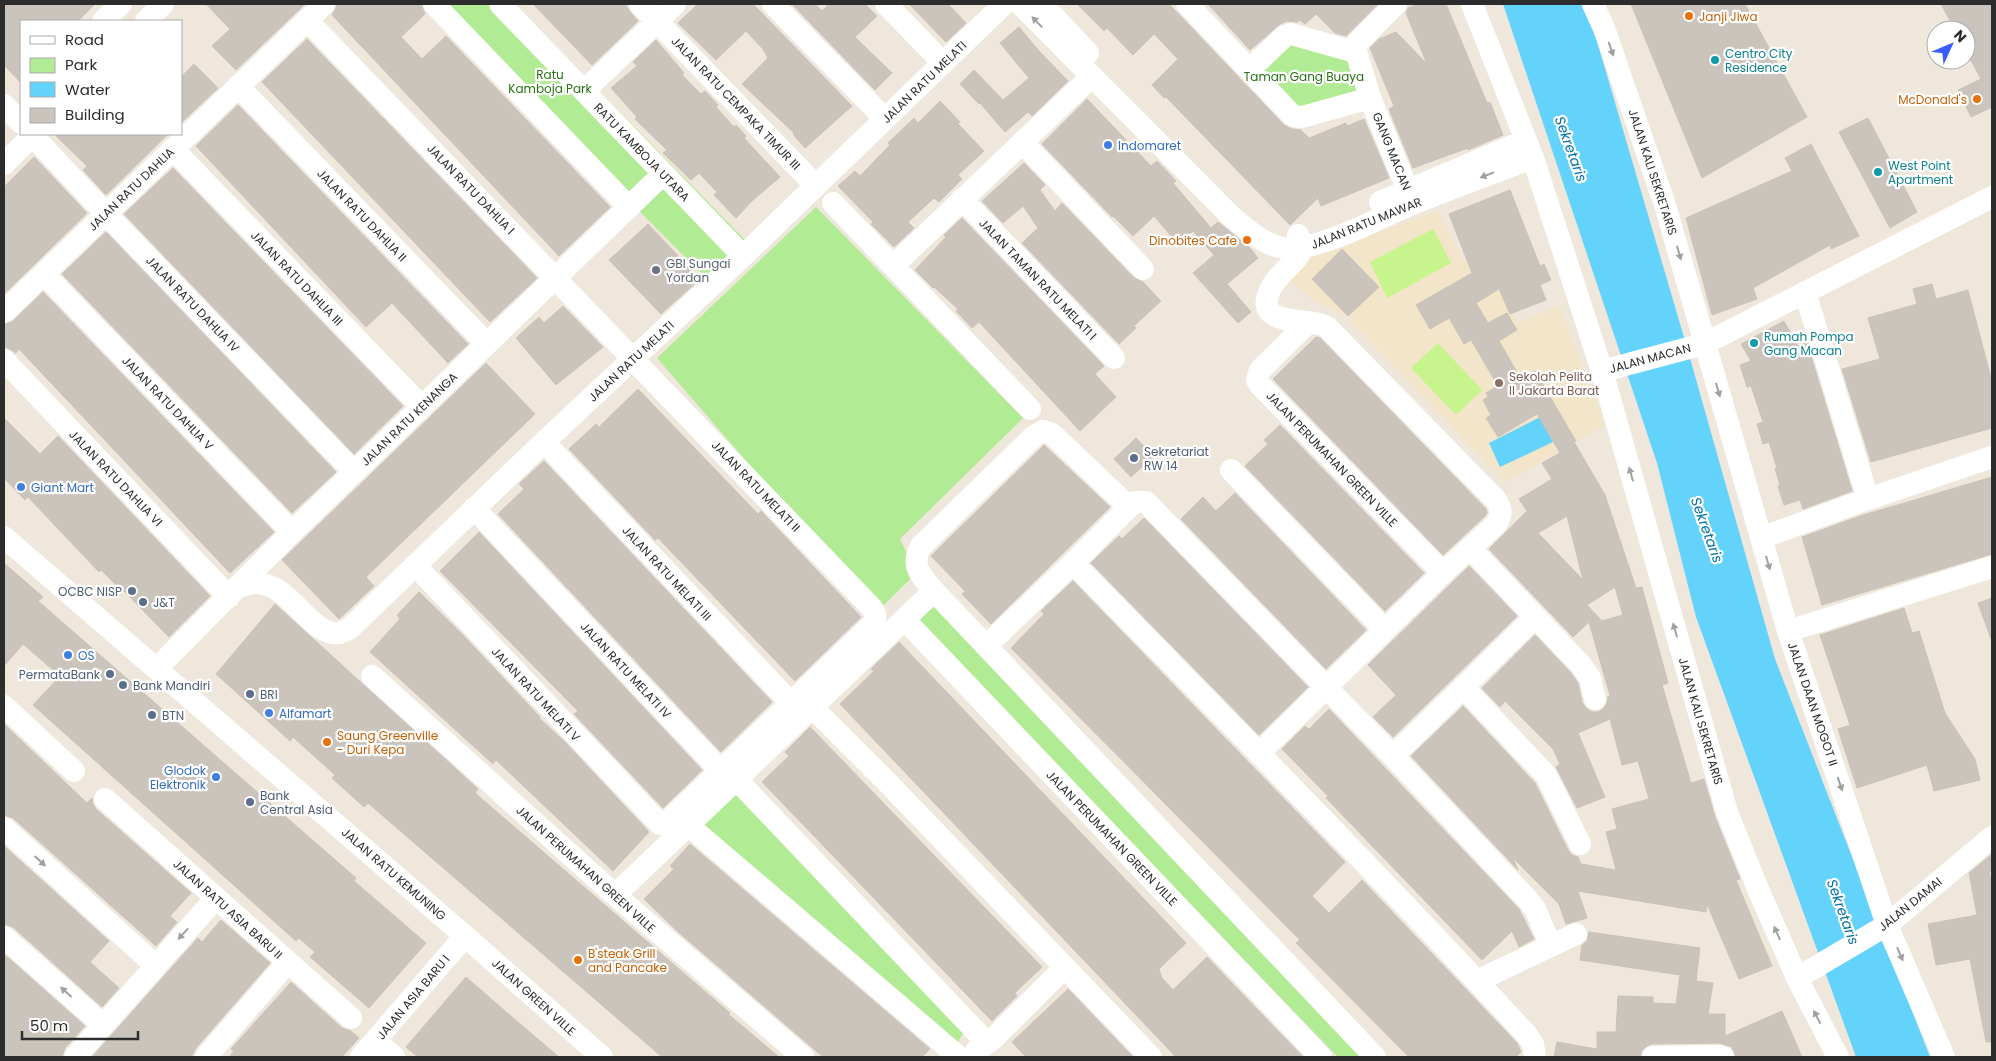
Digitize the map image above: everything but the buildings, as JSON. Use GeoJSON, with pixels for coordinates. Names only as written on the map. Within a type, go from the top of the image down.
{"type":"FeatureCollection","features":[{"type":"Feature","properties":{"kind":"street"},"geometry":{"type":"LineString","coordinates":[[104,20],[121,4]]}},
{"type":"Feature","properties":{"kind":"street"},"geometry":{"type":"LineString","coordinates":[[147,20],[163,4]]}},
{"type":"Feature","properties":{"kind":"street","name":"JALAN RATU DAHLIA"},"geometry":{"type":"LineString","coordinates":[[4,312],[324,4]]}},
{"type":"Feature","properties":{"kind":"street"},"geometry":{"type":"LineString","coordinates":[[434,4],[629,207]]}},
{"type":"Feature","properties":{"kind":"street","name":"RATU KAMBOJA UTARA"},"geometry":{"type":"LineString","coordinates":[[500,4],[743,256]]}},
{"type":"Feature","properties":{"kind":"street","name":"JALAN RATU CEMPAKA TIMUR III"},"geometry":{"type":"LineString","coordinates":[[640,4],[816,186]]}},
{"type":"Feature","properties":{"kind":"street"},"geometry":{"type":"LineString","coordinates":[[584,91],[675,4]]}},
{"type":"Feature","properties":{"kind":"street"},"geometry":{"type":"LineString","coordinates":[[773,4],[884,119]]}},
{"type":"Feature","properties":{"kind":"street"},"geometry":{"type":"LineString","coordinates":[[886,4],[943,63]]}},
{"type":"Feature","properties":{"kind":"street","name":"JALAN RATU MELATI"},"geometry":{"type":"LineString","coordinates":[[234,592],[254,583],[276,589],[286,596],[317,626],[327,632],[338,633],[350,629],[474,508],[743,256],[1004,4]]}},
{"type":"Feature","properties":{"kind":"street","name":"JALAN RATU MAWAR"},"geometry":{"type":"LineString","coordinates":[[1020,4],[1210,196],[1250,233],[1280,248],[1299,241]]}},
{"type":"Feature","properties":{"kind":"street","name":"JALAN RATU MAWAR"},"geometry":{"type":"LineString","coordinates":[[1042,4],[1101,67],[1247,215],[1261,226],[1299,241],[1321,243],[1410,197],[1530,149]]}},
{"type":"Feature","properties":{"kind":"street","name":"GANG MACAN"},"geometry":{"type":"LineString","coordinates":[[1187,4],[1297,118],[1370,98]]}},
{"type":"Feature","properties":{"kind":"street","name":"JALAN MACAN"},"geometry":{"type":"LineString","coordinates":[[1472,4],[1530,149],[1605,371],[1699,345],[1992,196]]}},
{"type":"Feature","properties":{"kind":"street","name":"JALAN KALI SEKRETARIS"},"geometry":{"type":"LineString","coordinates":[[1593,4],[1604,28],[1665,205],[1699,345]]}},
{"type":"Feature","properties":{"kind":"street"},"geometry":{"type":"LineString","coordinates":[[1250,69],[1285,36],[1291,34],[1355,52],[1356,44],[1386,7]]}},
{"type":"Feature","properties":{"kind":"street","name":"JALAN RATU DAHLIA I"},"geometry":{"type":"LineString","coordinates":[[307,20],[634,359]]}},
{"type":"Feature","properties":{"kind":"street","name":"GANG MACAN"},"geometry":{"type":"LineString","coordinates":[[1355,52],[1370,98],[1410,197]]}},
{"type":"Feature","properties":{"kind":"street"},"geometry":{"type":"LineString","coordinates":[[893,266],[1091,76]]}},
{"type":"Feature","properties":{"kind":"street","name":"JALAN RATU DAHLIA II"},"geometry":{"type":"LineString","coordinates":[[238,86],[486,344]]}},
{"type":"Feature","properties":{"kind":"street"},"geometry":{"type":"LineString","coordinates":[[4,164],[19,120]]}},
{"type":"Feature","properties":{"kind":"street","name":"JALAN RATU DAHLIA IV"},"geometry":{"type":"LineString","coordinates":[[33,135],[106,214],[354,472]]}},
{"type":"Feature","properties":{"kind":"street"},"geometry":{"type":"LineString","coordinates":[[1022,142],[1143,268]]}},
{"type":"Feature","properties":{"kind":"street","name":"JALAN RATU DAHLIA III"},"geometry":{"type":"LineString","coordinates":[[173,149],[422,407]]}},
{"type":"Feature","properties":{"kind":"street","name":"JALAN RATU KENANGA"},"geometry":{"type":"LineString","coordinates":[[157,668],[292,532],[663,174]]}},
{"type":"Feature","properties":{"kind":"street","name":"JALAN TAMAN RATU MELATI I"},"geometry":{"type":"LineString","coordinates":[[962,199],[1114,358]]}},
{"type":"Feature","properties":{"kind":"street"},"geometry":{"type":"LineString","coordinates":[[834,203],[1030,409]]}},
{"type":"Feature","properties":{"kind":"street"},"geometry":{"type":"LineString","coordinates":[[1259,753],[1443,573],[1500,520],[1501,513],[1500,506],[1496,500],[1327,327],[1322,324],[1309,322],[1285,321],[1276,317],[1270,309],[1267,301],[1270,290],[1276,279],[1297,258],[1299,241]]}},
{"type":"Feature","properties":{"kind":"street","name":"JALAN RATU DAHLIA V"},"geometry":{"type":"LineString","coordinates":[[44,274],[292,532]]}},
{"type":"Feature","properties":{"kind":"street"},"geometry":{"type":"LineString","coordinates":[[1806,292],[1868,499]]}},
{"type":"Feature","properties":{"kind":"street","name":"JALAN PERUMAHAN GREEN VILLE"},"geometry":{"type":"LineString","coordinates":[[1309,322],[1260,370],[1257,380],[1443,573]]}},
{"type":"Feature","properties":{"kind":"street","name":"JALAN DAAN MOGOT II"},"geometry":{"type":"LineString","coordinates":[[1699,345],[1761,538],[1788,631],[1884,927],[1944,1057]]}},
{"type":"Feature","properties":{"kind":"street","name":"JALAN RATU MELATI II"},"geometry":{"type":"LineString","coordinates":[[634,359],[872,608],[875,615],[874,623],[801,705]]}},
{"type":"Feature","properties":{"kind":"street","name":"JALAN RATU DAHLIA VI"},"geometry":{"type":"LineString","coordinates":[[4,360],[234,592]]}},
{"type":"Feature","properties":{"kind":"street","name":"JALAN KALI SEKRETARIS"},"geometry":{"type":"LineString","coordinates":[[1605,371],[1727,812],[1758,889],[1802,974],[1838,1057]]}},
{"type":"Feature","properties":{"kind":"street"},"geometry":{"type":"LineString","coordinates":[[1129,507],[1052,434],[1043,431],[1034,436],[922,546],[917,555],[916,564],[919,572],[934,592],[1375,1057]]}},
{"type":"Feature","properties":{"kind":"street","name":"JALAN RATU MELATI III"},"geometry":{"type":"LineString","coordinates":[[544,442],[801,705]]}},
{"type":"Feature","properties":{"kind":"street"},"geometry":{"type":"LineString","coordinates":[[1761,538],[1992,457]]}},
{"type":"Feature","properties":{"kind":"street"},"geometry":{"type":"LineString","coordinates":[[1231,470],[1385,630]]}},
{"type":"Feature","properties":{"kind":"street"},"geometry":{"type":"LineString","coordinates":[[986,646],[1129,507],[1138,502],[1146,502],[1393,756],[1529,901],[1535,909],[1551,946]]}},
{"type":"Feature","properties":{"kind":"street","name":"JALAN RATU MELATI IV"},"geometry":{"type":"LineString","coordinates":[[474,508],[728,775]]}},
{"type":"Feature","properties":{"kind":"street","name":"JALAN RATU KEMUNING"},"geometry":{"type":"LineString","coordinates":[[6,544],[157,668],[465,936]]}},
{"type":"Feature","properties":{"kind":"street"},"geometry":{"type":"LineString","coordinates":[[1470,548],[1581,665],[1590,678],[1595,699]]}},
{"type":"Feature","properties":{"kind":"street"},"geometry":{"type":"LineString","coordinates":[[1073,563],[1259,753],[1477,981],[1527,1035],[1533,1044],[1535,1057]]}},
{"type":"Feature","properties":{"kind":"street","name":"JALAN RATU MELATI V"},"geometry":{"type":"LineString","coordinates":[[415,565],[658,822],[663,824],[667,822],[728,775]]}},
{"type":"Feature","properties":{"kind":"street"},"geometry":{"type":"LineString","coordinates":[[1801,627],[1992,567]]}},
{"type":"Feature","properties":{"kind":"street"},"geometry":{"type":"LineString","coordinates":[[615,895],[688,825],[728,775],[801,705],[934,592]]}},
{"type":"Feature","properties":{"kind":"street"},"geometry":{"type":"LineString","coordinates":[[1393,756],[1535,617]]}},
{"type":"Feature","properties":{"kind":"street","name":"JALAN PERUMAHAN GREEN VILLE"},"geometry":{"type":"LineString","coordinates":[[904,619],[1321,1057]]}},
{"type":"Feature","properties":{"kind":"street","name":"JALAN PERUMAHAN GREEN VILLE"},"geometry":{"type":"LineString","coordinates":[[372,676],[615,895],[803,1057]]}},
{"type":"Feature","properties":{"kind":"street"},"geometry":{"type":"LineString","coordinates":[[1463,687],[1546,775],[1580,844]]}},
{"type":"Feature","properties":{"kind":"street"},"geometry":{"type":"LineString","coordinates":[[801,705],[887,782],[1151,1057]]}},
{"type":"Feature","properties":{"kind":"street"},"geometry":{"type":"LineString","coordinates":[[4,706],[74,771]]}},
{"type":"Feature","properties":{"kind":"street"},"geometry":{"type":"LineString","coordinates":[[728,775],[981,1052],[1064,968]]}},
{"type":"Feature","properties":{"kind":"street","name":"JALAN RATU ASIA BARU II"},"geometry":{"type":"LineString","coordinates":[[105,799],[351,1018]]}},
{"type":"Feature","properties":{"kind":"street"},"geometry":{"type":"LineString","coordinates":[[688,825],[959,1057]]}},
{"type":"Feature","properties":{"kind":"street"},"geometry":{"type":"LineString","coordinates":[[4,828],[155,965]]}},
{"type":"Feature","properties":{"kind":"street","name":"JALAN DAMAI"},"geometry":{"type":"LineString","coordinates":[[1802,974],[1884,927],[1992,837]]}},
{"type":"Feature","properties":{"kind":"street"},"geometry":{"type":"LineString","coordinates":[[75,1057],[216,898]]}},
{"type":"Feature","properties":{"kind":"street"},"geometry":{"type":"LineString","coordinates":[[1477,981],[1576,934]]}},
{"type":"Feature","properties":{"kind":"street","name":"JALAN ASIA BARU I"},"geometry":{"type":"LineString","coordinates":[[361,1057],[465,936]]}},
{"type":"Feature","properties":{"kind":"street","name":"JALAN GREEN VILLE"},"geometry":{"type":"LineString","coordinates":[[465,936],[602,1057]]}},
{"type":"Feature","properties":{"kind":"street"},"geometry":{"type":"LineString","coordinates":[[4,937],[103,1025]]}},
{"type":"Feature","properties":{"kind":"street"},"geometry":{"type":"LineString","coordinates":[[206,1057],[288,962]]}},
{"type":"Feature","properties":{"kind":"street"},"geometry":{"type":"LineString","coordinates":[[376,1040],[394,1057]]}},
{"type":"Feature","properties":{"kind":"street"},"geometry":{"type":"LineString","coordinates":[[1653,1057],[1724,1057]]}},
{"type":"Feature","properties":{"kind":"shaded area","name":"Sekolah Pelita II Jakarta Barat"},"geometry":{"type":"Polygon","coordinates":[[[1438,211],[1464,261],[1478,258],[1518,323],[1559,305],[1605,425],[1505,483],[1346,316],[1314,301],[1286,276],[1293,262],[1438,211]]]}},
{"type":"Feature","properties":{"kind":"green space","name":"Ratu Kamboja Park"},"geometry":{"type":"Polygon","coordinates":[[[433,4],[514,4],[756,251],[716,288],[433,4]]]}},
{"type":"Feature","properties":{"kind":"green space","name":"Taman Gang Buaya"},"geometry":{"type":"Polygon","coordinates":[[[1288,40],[1349,58],[1361,90],[1297,111],[1256,70],[1288,40]]]}},
{"type":"Feature","properties":{"kind":"green space"},"geometry":{"type":"Polygon","coordinates":[[[816,207],[1023,418],[900,539],[916,573],[877,612],[657,358],[816,207]]]}},
{"type":"Feature","properties":{"kind":"green space"},"geometry":{"type":"Polygon","coordinates":[[[1433,229],[1451,263],[1387,298],[1370,262],[1433,229]]]}},
{"type":"Feature","properties":{"kind":"green space"},"geometry":{"type":"Polygon","coordinates":[[[1438,343],[1482,390],[1456,415],[1411,368],[1438,343]]]}},
{"type":"Feature","properties":{"kind":"green space"},"geometry":{"type":"Polygon","coordinates":[[[928,586],[1370,1057],[1338,1057],[904,608],[928,586]]]}},
{"type":"Feature","properties":{"kind":"green space"},"geometry":{"type":"Polygon","coordinates":[[[739,785],[968,1023],[953,1052],[696,825],[739,785]]]}},
{"type":"Feature","properties":{"kind":"water","name":"Sekretaris"},"geometry":{"type":"Polygon","coordinates":[[[1503,4],[1581,4],[1596,38],[1686,344],[1775,659],[1930,1057],[1856,1057],[1696,617],[1657,463],[1503,4]]]}},
{"type":"Feature","properties":{"kind":"water"},"geometry":{"type":"Polygon","coordinates":[[[1540,417],[1553,442],[1500,467],[1489,443],[1540,417]]]}},
{"type":"Feature","properties":{"kind":"place","name":"Janji Jiwa"},"geometry":{"type":"Point","coordinates":[1689,16]}},
{"type":"Feature","properties":{"kind":"place","name":"Centro City Residence"},"geometry":{"type":"Point","coordinates":[1715,60]}},
{"type":"Feature","properties":{"kind":"place","name":"McDonald's"},"geometry":{"type":"Point","coordinates":[1977,99]}},
{"type":"Feature","properties":{"kind":"place","name":"Indomaret"},"geometry":{"type":"Point","coordinates":[1108,145]}},
{"type":"Feature","properties":{"kind":"place","name":"West Point Apartment"},"geometry":{"type":"Point","coordinates":[1878,172]}},
{"type":"Feature","properties":{"kind":"place","name":"Dinobites Cafe"},"geometry":{"type":"Point","coordinates":[1247,240]}},
{"type":"Feature","properties":{"kind":"place","name":"GBI Sungai Yordan"},"geometry":{"type":"Point","coordinates":[656,270]}},
{"type":"Feature","properties":{"kind":"place","name":"Rumah Pompa Gang Macan"},"geometry":{"type":"Point","coordinates":[1754,343]}},
{"type":"Feature","properties":{"kind":"place","name":"Sekolah Pelita II Jakarta Barat"},"geometry":{"type":"Point","coordinates":[1499,383]}},
{"type":"Feature","properties":{"kind":"place","name":"Sekretariat RW 14"},"geometry":{"type":"Point","coordinates":[1134,458]}},
{"type":"Feature","properties":{"kind":"place","name":"Giant Mart"},"geometry":{"type":"Point","coordinates":[21,487]}},
{"type":"Feature","properties":{"kind":"place","name":"OCBC NISP"},"geometry":{"type":"Point","coordinates":[132,591]}},
{"type":"Feature","properties":{"kind":"place","name":"J&T"},"geometry":{"type":"Point","coordinates":[143,602]}},
{"type":"Feature","properties":{"kind":"place","name":"OS"},"geometry":{"type":"Point","coordinates":[68,655]}},
{"type":"Feature","properties":{"kind":"place","name":"PermataBank"},"geometry":{"type":"Point","coordinates":[110,674]}},
{"type":"Feature","properties":{"kind":"place","name":"Bank Mandiri"},"geometry":{"type":"Point","coordinates":[123,685]}},
{"type":"Feature","properties":{"kind":"place","name":"BRI"},"geometry":{"type":"Point","coordinates":[250,694]}},
{"type":"Feature","properties":{"kind":"place","name":"Alfamart"},"geometry":{"type":"Point","coordinates":[269,713]}},
{"type":"Feature","properties":{"kind":"place","name":"BTN"},"geometry":{"type":"Point","coordinates":[152,715]}},
{"type":"Feature","properties":{"kind":"place","name":"Saung Greenville - Duri Kepa"},"geometry":{"type":"Point","coordinates":[327,742]}},
{"type":"Feature","properties":{"kind":"place","name":"Glodok Elektronik"},"geometry":{"type":"Point","coordinates":[216,777]}},
{"type":"Feature","properties":{"kind":"place","name":"Bank Central Asia"},"geometry":{"type":"Point","coordinates":[250,802]}},
{"type":"Feature","properties":{"kind":"place","name":"B'steak Grill and Pancake"},"geometry":{"type":"Point","coordinates":[578,960]}}]}
